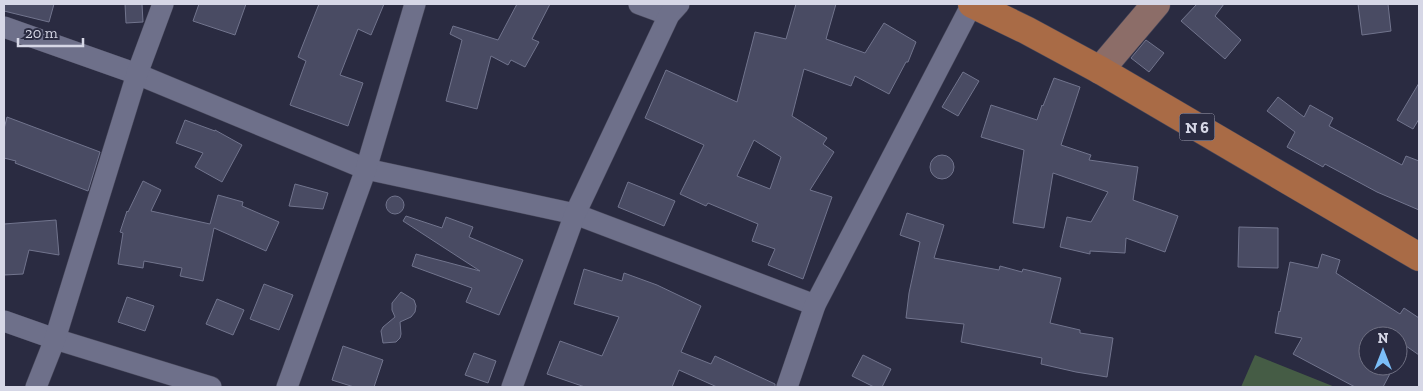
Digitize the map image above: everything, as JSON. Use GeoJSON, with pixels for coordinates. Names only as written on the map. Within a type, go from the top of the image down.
{"type":"FeatureCollection","features":[{"type":"Feature","properties":{"kind":"main road","name":"N 6"},"geometry":{"type":"LineString","coordinates":[[972,4],[1026,30],[1100,70],[1419,257]]}},
{"type":"Feature","properties":{"kind":"street"},"geometry":{"type":"LineString","coordinates":[[36,387],[55,339],[137,74],[163,4]]}},
{"type":"Feature","properties":{"kind":"street"},"geometry":{"type":"LineString","coordinates":[[287,387],[366,169],[416,4]]}},
{"type":"Feature","properties":{"kind":"street"},"geometry":{"type":"LineString","coordinates":[[512,387],[575,214],[674,10],[639,4]]}},
{"type":"Feature","properties":{"kind":"street"},"geometry":{"type":"LineString","coordinates":[[786,387],[815,305],[972,4]]}},
{"type":"Feature","properties":{"kind":"street"},"geometry":{"type":"LineString","coordinates":[[1100,70],[1156,4]]}},
{"type":"Feature","properties":{"kind":"street"},"geometry":{"type":"LineString","coordinates":[[4,27],[137,74],[366,169],[575,214],[815,305]]}},
{"type":"Feature","properties":{"kind":"street"},"geometry":{"type":"LineString","coordinates":[[4,321],[55,339],[212,387]]}},
{"type":"Feature","properties":{"kind":"green space"},"geometry":{"type":"Polygon","coordinates":[[[1255,355],[1335,387],[1241,387],[1255,355]]]}},
{"type":"Feature","properties":{"kind":"building"},"geometry":{"type":"Polygon","coordinates":[[[4,4],[54,4],[49,22],[4,11],[4,4]]]}},
{"type":"Feature","properties":{"kind":"building"},"geometry":{"type":"Polygon","coordinates":[[[125,4],[142,4],[143,22],[126,23],[125,4]]]}},
{"type":"Feature","properties":{"kind":"building"},"geometry":{"type":"Polygon","coordinates":[[[199,4],[246,4],[235,35],[193,21],[199,4]]]}},
{"type":"Feature","properties":{"kind":"building"},"geometry":{"type":"Polygon","coordinates":[[[319,4],[384,4],[371,35],[358,29],[340,75],[363,83],[348,126],[290,105],[306,61],[298,57],[319,4]]]}},
{"type":"Feature","properties":{"kind":"building"},"geometry":{"type":"Polygon","coordinates":[[[517,4],[550,4],[532,39],[539,42],[525,67],[511,60],[508,65],[491,56],[477,109],[446,101],[462,40],[450,34],[453,26],[498,40],[517,4]]]}},
{"type":"Feature","properties":{"kind":"building"},"geometry":{"type":"Polygon","coordinates":[[[796,4],[836,4],[826,39],[865,53],[884,23],[916,42],[908,62],[906,62],[889,94],[855,76],[851,86],[804,69],[792,116],[827,138],[823,144],[834,152],[810,190],[832,197],[803,279],[768,265],[775,249],[752,241],[758,224],[708,203],[706,206],[680,194],[704,145],[645,118],[666,70],[737,102],[755,32],[786,39],[796,4]],[[754,140],[737,176],[770,189],[781,157],[754,140]]]}},
{"type":"Feature","properties":{"kind":"building"},"geometry":{"type":"Polygon","coordinates":[[[1197,4],[1224,4],[1215,16],[1241,40],[1225,59],[1181,21],[1197,4]]]}},
{"type":"Feature","properties":{"kind":"building"},"geometry":{"type":"Polygon","coordinates":[[[1358,4],[1388,4],[1391,31],[1362,35],[1358,4]]]}},
{"type":"Feature","properties":{"kind":"building"},"geometry":{"type":"Polygon","coordinates":[[[1146,40],[1164,53],[1149,72],[1131,58],[1146,40]]]}},
{"type":"Feature","properties":{"kind":"building"},"geometry":{"type":"Polygon","coordinates":[[[963,72],[979,81],[958,116],[942,107],[963,72]]]}},
{"type":"Feature","properties":{"kind":"building"},"geometry":{"type":"Polygon","coordinates":[[[1054,78],[1080,87],[1061,145],[1091,155],[1089,160],[1138,167],[1133,200],[1178,216],[1165,252],[1126,238],[1125,253],[1090,251],[1090,254],[1060,247],[1067,217],[1091,222],[1108,192],[1053,173],[1044,228],[1013,223],[1024,150],[981,137],[991,105],[1037,120],[1054,78]]]}},
{"type":"Feature","properties":{"kind":"building"},"geometry":{"type":"Polygon","coordinates":[[[1419,83],[1419,119],[1413,129],[1397,120],[1419,83]]]}},
{"type":"Feature","properties":{"kind":"building"},"geometry":{"type":"Polygon","coordinates":[[[1278,97],[1304,117],[1310,105],[1333,118],[1329,126],[1402,165],[1406,156],[1419,161],[1419,210],[1377,192],[1325,164],[1323,167],[1287,147],[1295,132],[1267,111],[1278,97]]]}},
{"type":"Feature","properties":{"kind":"building"},"geometry":{"type":"Polygon","coordinates":[[[7,117],[100,152],[88,191],[15,163],[16,161],[4,158],[4,129],[7,117]]]}},
{"type":"Feature","properties":{"kind":"building"},"geometry":{"type":"Polygon","coordinates":[[[185,120],[215,130],[242,145],[222,182],[195,167],[203,153],[176,143],[185,120]]]}},
{"type":"Feature","properties":{"kind":"building"},"geometry":{"type":"Polygon","coordinates":[[[942,155],[951,158],[954,167],[951,176],[942,179],[933,176],[930,167],[933,158],[942,155]]]}},
{"type":"Feature","properties":{"kind":"building"},"geometry":{"type":"Polygon","coordinates":[[[143,181],[161,190],[151,211],[210,224],[218,195],[243,202],[242,206],[279,222],[266,251],[214,228],[203,281],[180,276],[182,268],[144,261],[143,268],[118,264],[123,233],[120,232],[127,211],[143,181]]]}},
{"type":"Feature","properties":{"kind":"building"},"geometry":{"type":"Polygon","coordinates":[[[628,182],[675,201],[664,226],[618,207],[628,182]]]}},
{"type":"Feature","properties":{"kind":"building"},"geometry":{"type":"Polygon","coordinates":[[[295,184],[328,193],[323,209],[289,206],[295,184]]]}},
{"type":"Feature","properties":{"kind":"building"},"geometry":{"type":"Polygon","coordinates":[[[395,196],[402,198],[404,205],[402,212],[395,214],[388,212],[386,205],[388,198],[395,196]]]}},
{"type":"Feature","properties":{"kind":"building"},"geometry":{"type":"Polygon","coordinates":[[[907,213],[944,225],[934,258],[999,270],[1000,266],[1022,272],[1023,269],[1061,278],[1050,323],[1080,330],[1080,333],[1113,338],[1107,377],[1041,364],[1042,358],[961,342],[964,324],[906,318],[909,293],[920,242],[900,235],[907,213]]]}},
{"type":"Feature","properties":{"kind":"building"},"geometry":{"type":"Polygon","coordinates":[[[406,216],[442,228],[446,217],[473,227],[469,237],[523,260],[499,315],[466,302],[472,288],[412,266],[416,254],[480,271],[403,221],[406,216]]]}},
{"type":"Feature","properties":{"kind":"building"},"geometry":{"type":"Polygon","coordinates":[[[56,220],[59,255],[29,250],[23,274],[4,275],[4,224],[56,220]]]}},
{"type":"Feature","properties":{"kind":"building"},"geometry":{"type":"Polygon","coordinates":[[[1239,227],[1278,228],[1278,268],[1238,267],[1239,227]]]}},
{"type":"Feature","properties":{"kind":"building"},"geometry":{"type":"Polygon","coordinates":[[[1322,254],[1340,260],[1336,273],[1400,314],[1404,308],[1419,318],[1419,355],[1408,347],[1408,326],[1358,326],[1358,376],[1389,376],[1383,387],[1355,387],[1293,354],[1302,338],[1275,333],[1290,262],[1318,268],[1322,254]]]}},
{"type":"Feature","properties":{"kind":"building"},"geometry":{"type":"Polygon","coordinates":[[[584,269],[622,281],[624,273],[657,285],[701,306],[681,352],[711,364],[715,356],[775,384],[775,387],[717,387],[679,370],[672,387],[585,387],[547,374],[560,341],[602,356],[619,317],[574,304],[584,269]]]}},
{"type":"Feature","properties":{"kind":"building"},"geometry":{"type":"Polygon","coordinates":[[[264,284],[293,295],[279,330],[250,319],[264,284]]]}},
{"type":"Feature","properties":{"kind":"building"},"geometry":{"type":"Polygon","coordinates":[[[401,292],[414,300],[415,312],[411,317],[400,322],[401,334],[396,342],[383,343],[381,331],[395,317],[392,303],[401,292]]]}},
{"type":"Feature","properties":{"kind":"building"},"geometry":{"type":"Polygon","coordinates":[[[127,297],[154,306],[145,331],[118,322],[127,297]]]}},
{"type":"Feature","properties":{"kind":"building"},"geometry":{"type":"Polygon","coordinates":[[[217,299],[244,310],[233,335],[206,324],[217,299]]]}},
{"type":"Feature","properties":{"kind":"building"},"geometry":{"type":"Polygon","coordinates":[[[343,346],[383,360],[374,387],[354,387],[332,380],[343,346]]]}},
{"type":"Feature","properties":{"kind":"building"},"geometry":{"type":"Polygon","coordinates":[[[474,353],[496,361],[488,383],[465,375],[474,353]]]}},
{"type":"Feature","properties":{"kind":"building"},"geometry":{"type":"Polygon","coordinates":[[[863,355],[891,369],[882,387],[874,387],[852,376],[863,355]]]}}]}
